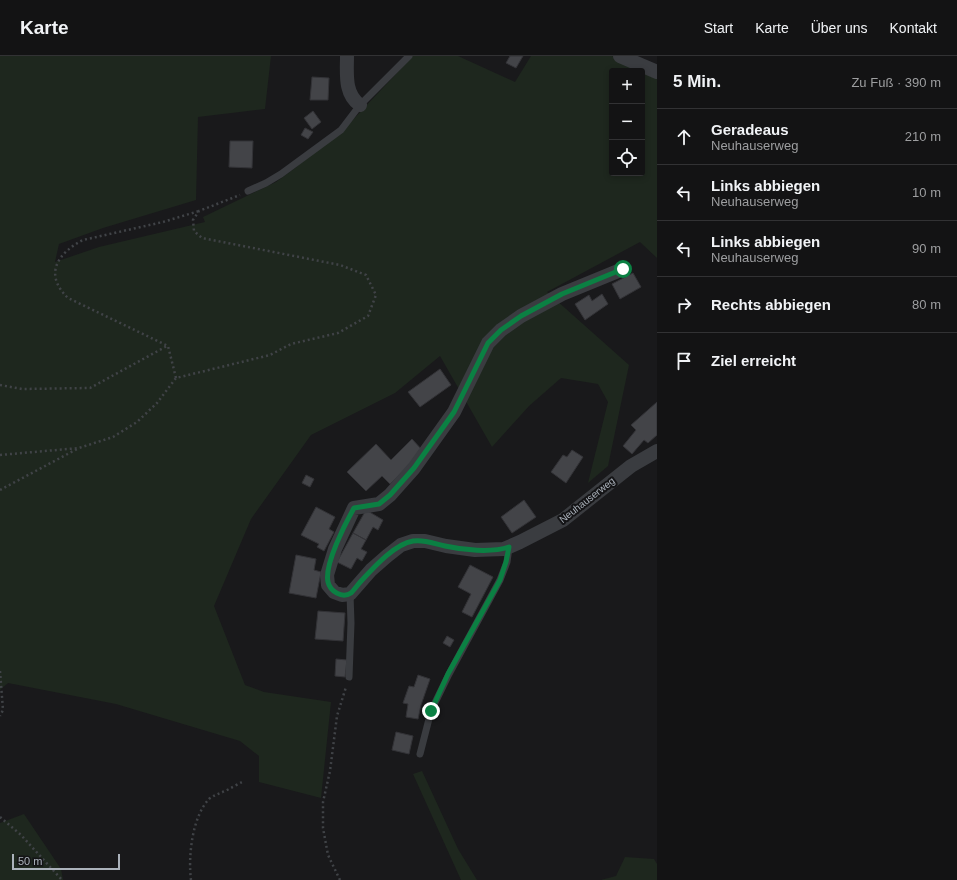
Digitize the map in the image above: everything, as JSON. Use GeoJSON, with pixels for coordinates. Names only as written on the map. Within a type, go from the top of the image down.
{"type":"FeatureCollection","features":[{"type":"Feature","properties":{"kind":"street"},"geometry":{"type":"LineString","coordinates":[[347,56],[347,79],[350,92],[354,101],[360,105]]}},
{"type":"Feature","properties":{"kind":"street"},"geometry":{"type":"LineString","coordinates":[[620,56],[657,72]]}},
{"type":"Feature","properties":{"kind":"street"},"geometry":{"type":"LineString","coordinates":[[350,594],[342,595],[334,592],[328,585],[326,575],[335,549],[354,508],[379,504],[390,495],[414,468],[454,412],[488,343],[501,330],[521,316],[562,294],[623,269]]}},
{"type":"Feature","properties":{"kind":"street","name":"Neuhauserweg"},"geometry":{"type":"LineString","coordinates":[[350,594],[387,556],[402,545],[413,541],[425,541],[474,550],[504,549],[520,542],[563,520],[631,466],[657,451]]}},
{"type":"Feature","properties":{"kind":"lane"},"geometry":{"type":"LineString","coordinates":[[248,191],[281,174],[340,130],[360,105],[409,56]]}},
{"type":"Feature","properties":{"kind":"lane"},"geometry":{"type":"LineString","coordinates":[[420,754],[431,711],[448,674],[500,580],[509,547]]}},
{"type":"Feature","properties":{"kind":"lane"},"geometry":{"type":"LineString","coordinates":[[349,677],[351,622],[350,594]]}},
{"type":"Feature","properties":{"kind":"path"},"geometry":{"type":"LineString","coordinates":[[168,346],[68,298],[60,290],[56,281],[55,270],[60,256],[71,246],[83,240],[163,222],[199,211],[248,191]]}},
{"type":"Feature","properties":{"kind":"path"},"geometry":{"type":"LineString","coordinates":[[0,490],[79,448],[113,437],[137,422],[157,403],[176,378],[270,355],[291,344],[338,333],[368,316],[376,295],[366,275],[340,265],[202,238],[194,231],[193,220],[199,211]]}},
{"type":"Feature","properties":{"kind":"path"},"geometry":{"type":"LineString","coordinates":[[168,346],[176,378]]}},
{"type":"Feature","properties":{"kind":"path"},"geometry":{"type":"LineString","coordinates":[[0,385],[22,389],[90,388],[168,346]]}},
{"type":"Feature","properties":{"kind":"path"},"geometry":{"type":"LineString","coordinates":[[0,455],[79,448]]}},
{"type":"Feature","properties":{"kind":"path"},"geometry":{"type":"LineString","coordinates":[[0,671],[3,710],[0,716]]}},
{"type":"Feature","properties":{"kind":"path"},"geometry":{"type":"LineString","coordinates":[[340,880],[328,855],[323,828],[323,802],[330,771],[338,716],[349,677]]}},
{"type":"Feature","properties":{"kind":"path"},"geometry":{"type":"LineString","coordinates":[[191,880],[191,853],[194,828],[202,809],[210,799],[219,792],[229,789],[242,782]]}},
{"type":"Feature","properties":{"kind":"path"},"geometry":{"type":"LineString","coordinates":[[0,817],[21,835],[62,880]]}},
{"type":"Feature","properties":{"kind":"shaded area"},"geometry":{"type":"Polygon","coordinates":[[[0,56],[271,56],[265,109],[198,117],[196,200],[103,228],[59,244],[55,262],[99,247],[205,222],[203,217],[276,182],[347,126],[413,56],[458,56],[515,82],[531,56],[612,56],[636,68],[609,68],[609,176],[645,176],[645,72],[657,76],[657,258],[640,242],[547,292],[629,365],[608,466],[588,483],[608,402],[598,384],[561,378],[529,406],[492,447],[440,356],[395,393],[311,435],[251,519],[214,606],[245,685],[264,692],[331,702],[321,798],[259,782],[259,756],[240,741],[116,704],[8,683],[0,690],[0,56]]]}},
{"type":"Feature","properties":{"kind":"shaded area"},"geometry":{"type":"Polygon","coordinates":[[[422,771],[458,849],[477,880],[461,880],[413,774],[422,771]]]}},
{"type":"Feature","properties":{"kind":"shaded area"},"geometry":{"type":"Polygon","coordinates":[[[24,814],[61,869],[63,880],[0,880],[0,823],[24,814]]]}},
{"type":"Feature","properties":{"kind":"shaded area"},"geometry":{"type":"Polygon","coordinates":[[[625,857],[654,859],[657,864],[657,880],[601,880],[616,876],[625,857]]]}},
{"type":"Feature","properties":{"kind":"building"},"geometry":{"type":"Polygon","coordinates":[[[510,56],[523,56],[516,68],[506,63],[510,56]]]}},
{"type":"Feature","properties":{"kind":"building"},"geometry":{"type":"Polygon","coordinates":[[[312,77],[329,78],[328,100],[310,100],[312,77]]]}},
{"type":"Feature","properties":{"kind":"building"},"geometry":{"type":"Polygon","coordinates":[[[313,111],[321,122],[312,129],[304,118],[313,111]]]}},
{"type":"Feature","properties":{"kind":"building"},"geometry":{"type":"Polygon","coordinates":[[[305,128],[313,132],[308,139],[301,135],[305,128]]]}},
{"type":"Feature","properties":{"kind":"building"},"geometry":{"type":"Polygon","coordinates":[[[230,141],[253,141],[252,168],[229,167],[230,141]]]}},
{"type":"Feature","properties":{"kind":"building"},"geometry":{"type":"Polygon","coordinates":[[[633,273],[641,287],[620,299],[612,284],[633,273]]]}},
{"type":"Feature","properties":{"kind":"building"},"geometry":{"type":"Polygon","coordinates":[[[602,294],[608,304],[585,320],[575,304],[589,295],[592,301],[602,294]]]}},
{"type":"Feature","properties":{"kind":"building"},"geometry":{"type":"Polygon","coordinates":[[[440,369],[451,385],[420,407],[408,392],[440,369]]]}},
{"type":"Feature","properties":{"kind":"building"},"geometry":{"type":"Polygon","coordinates":[[[657,402],[657,435],[648,443],[644,440],[632,454],[623,446],[636,430],[631,425],[657,402]]]}},
{"type":"Feature","properties":{"kind":"building"},"geometry":{"type":"Polygon","coordinates":[[[412,439],[423,451],[390,484],[382,476],[366,491],[347,472],[376,444],[391,460],[412,439]]]}},
{"type":"Feature","properties":{"kind":"building"},"geometry":{"type":"Polygon","coordinates":[[[572,450],[583,457],[566,483],[551,472],[563,455],[567,457],[572,450]]]}},
{"type":"Feature","properties":{"kind":"building"},"geometry":{"type":"Polygon","coordinates":[[[306,475],[314,479],[310,487],[302,483],[306,475]]]}},
{"type":"Feature","properties":{"kind":"building"},"geometry":{"type":"Polygon","coordinates":[[[524,500],[536,517],[512,533],[501,517],[524,500]]]}},
{"type":"Feature","properties":{"kind":"building"},"geometry":{"type":"Polygon","coordinates":[[[316,507],[335,517],[329,529],[334,532],[324,551],[317,547],[319,544],[301,535],[316,507]]]}},
{"type":"Feature","properties":{"kind":"building"},"geometry":{"type":"Polygon","coordinates":[[[366,510],[383,520],[378,530],[373,527],[366,540],[353,533],[366,510]]]}},
{"type":"Feature","properties":{"kind":"building"},"geometry":{"type":"Polygon","coordinates":[[[353,533],[366,540],[361,549],[367,552],[362,561],[357,558],[351,569],[337,562],[353,533]]]}},
{"type":"Feature","properties":{"kind":"building"},"geometry":{"type":"Polygon","coordinates":[[[296,555],[316,559],[314,570],[321,572],[316,598],[289,593],[296,555]]]}},
{"type":"Feature","properties":{"kind":"building"},"geometry":{"type":"Polygon","coordinates":[[[470,565],[493,577],[472,617],[462,612],[471,594],[458,587],[470,565]]]}},
{"type":"Feature","properties":{"kind":"building"},"geometry":{"type":"Polygon","coordinates":[[[318,611],[345,613],[343,641],[315,639],[318,611]]]}},
{"type":"Feature","properties":{"kind":"building"},"geometry":{"type":"Polygon","coordinates":[[[447,636],[454,640],[450,647],[443,643],[447,636]]]}},
{"type":"Feature","properties":{"kind":"building"},"geometry":{"type":"Polygon","coordinates":[[[336,659],[347,660],[345,677],[335,676],[336,659]]]}},
{"type":"Feature","properties":{"kind":"building"},"geometry":{"type":"Polygon","coordinates":[[[418,675],[430,679],[418,719],[406,717],[408,704],[403,703],[409,686],[414,687],[418,675]]]}},
{"type":"Feature","properties":{"kind":"building"},"geometry":{"type":"Polygon","coordinates":[[[396,732],[413,736],[409,754],[392,750],[396,732]]]}},
{"type":"Feature","properties":{"kind":"route"},"geometry":{"type":"LineString","coordinates":[[431,711],[448,674],[500,580],[509,547],[504,549],[474,550],[425,541],[413,541],[402,545],[387,556],[350,594],[342,595],[334,592],[328,585],[326,575],[346,523],[354,508],[379,504],[390,495],[414,468],[454,412],[488,343],[501,330],[521,316],[562,294],[623,269]]}}]}
